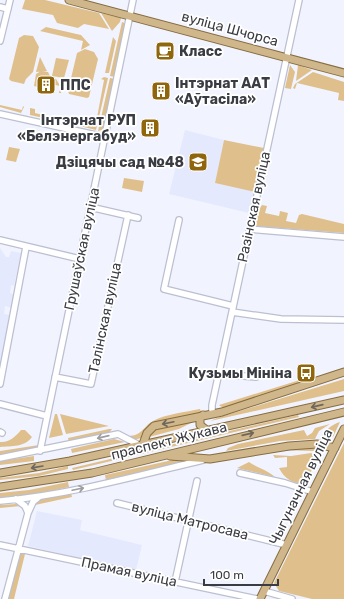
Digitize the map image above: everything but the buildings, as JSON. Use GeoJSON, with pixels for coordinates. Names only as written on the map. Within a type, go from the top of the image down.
{"type":"FeatureCollection","features":[{"type":"Feature","properties":{"kind":"main road","name":"вуліца Шчорса"},"geometry":{"type":"LineString","coordinates":[[69,0],[342,71]]}},
{"type":"Feature","properties":{"kind":"main road"},"geometry":{"type":"LineString","coordinates":[[141,444],[147,433],[154,426],[212,414],[248,404],[344,372]]}},
{"type":"Feature","properties":{"kind":"main road","name":"праспект Жукава"},"geometry":{"type":"LineString","coordinates":[[0,473],[70,461],[344,400]]}},
{"type":"Feature","properties":{"kind":"main road","name":"праспект Жукава"},"geometry":{"type":"LineString","coordinates":[[0,487],[73,477],[344,412]]}},
{"type":"Feature","properties":{"kind":"main road"},"geometry":{"type":"LineString","coordinates":[[203,415],[200,418],[200,425],[208,431]]}},
{"type":"Feature","properties":{"kind":"main road","name":"Чыгуначная вуліца"},"geometry":{"type":"LineString","coordinates":[[259,599],[344,429]]}},
{"type":"Feature","properties":{"kind":"main road"},"geometry":{"type":"LineString","coordinates":[[210,444],[201,453],[202,456],[210,458]]}},
{"type":"Feature","properties":{"kind":"main road"},"geometry":{"type":"LineString","coordinates":[[164,456],[210,458],[289,446],[317,444],[335,448]]}},
{"type":"Feature","properties":{"kind":"street"},"geometry":{"type":"LineString","coordinates":[[0,41],[10,0]]}},
{"type":"Feature","properties":{"kind":"street","name":"Грушаўская вуліца"},"geometry":{"type":"LineString","coordinates":[[40,450],[133,0]]}},
{"type":"Feature","properties":{"kind":"street","name":"Разінская вуліца"},"geometry":{"type":"LineString","coordinates":[[212,414],[218,374],[299,0]]}},
{"type":"Feature","properties":{"kind":"street"},"geometry":{"type":"LineString","coordinates":[[0,7],[8,9]]}},
{"type":"Feature","properties":{"kind":"street"},"geometry":{"type":"LineString","coordinates":[[0,114],[105,137]]}},
{"type":"Feature","properties":{"kind":"street"},"geometry":{"type":"LineString","coordinates":[[90,207],[138,218]]}},
{"type":"Feature","properties":{"kind":"street","name":"Талінская вуліца"},"geometry":{"type":"LineString","coordinates":[[55,377],[91,384],[128,215]]}},
{"type":"Feature","properties":{"kind":"street"},"geometry":{"type":"LineString","coordinates":[[179,220],[164,289],[232,309],[281,319],[344,320]]}},
{"type":"Feature","properties":{"kind":"street"},"geometry":{"type":"LineString","coordinates":[[250,229],[344,238]]}},
{"type":"Feature","properties":{"kind":"street"},"geometry":{"type":"LineString","coordinates":[[0,240],[80,259]]}},
{"type":"Feature","properties":{"kind":"street"},"geometry":{"type":"LineString","coordinates":[[0,384],[26,247]]}},
{"type":"Feature","properties":{"kind":"street"},"geometry":{"type":"LineString","coordinates":[[218,374],[256,377]]}},
{"type":"Feature","properties":{"kind":"street"},"geometry":{"type":"LineString","coordinates":[[0,404],[48,416]]}},
{"type":"Feature","properties":{"kind":"street","name":"праспект Жукава"},"geometry":{"type":"LineString","coordinates":[[0,458],[118,434],[141,444]]}},
{"type":"Feature","properties":{"kind":"street","name":"праспект Жукава"},"geometry":{"type":"LineString","coordinates":[[0,501],[40,496],[210,458]]}},
{"type":"Feature","properties":{"kind":"street"},"geometry":{"type":"LineString","coordinates":[[240,473],[285,483],[313,492]]}},
{"type":"Feature","properties":{"kind":"street"},"geometry":{"type":"LineString","coordinates":[[175,582],[197,481]]}},
{"type":"Feature","properties":{"kind":"street"},"geometry":{"type":"LineString","coordinates":[[5,599],[17,549],[28,513],[33,502],[40,496]]}},
{"type":"Feature","properties":{"kind":"street"},"geometry":{"type":"LineString","coordinates":[[16,499],[25,506],[28,513]]}},
{"type":"Feature","properties":{"kind":"street","name":"вуліца Матросава"},"geometry":{"type":"LineString","coordinates":[[117,503],[287,545]]}},
{"type":"Feature","properties":{"kind":"street","name":"Прамая вуліца"},"geometry":{"type":"LineString","coordinates":[[0,545],[259,599]]}},
{"type":"Feature","properties":{"kind":"street"},"geometry":{"type":"LineString","coordinates":[[264,591],[292,599]]}},
{"type":"Feature","properties":{"kind":"shaded area"},"geometry":{"type":"Polygon","coordinates":[[[25,0],[45,0],[99,13],[109,29],[84,24],[78,28],[57,23],[53,15],[22,9],[25,0]]]}},
{"type":"Feature","properties":{"kind":"shaded area"},"geometry":{"type":"Polygon","coordinates":[[[101,13],[121,18],[120,22],[112,31],[101,13]]]}},
{"type":"Feature","properties":{"kind":"shaded area"},"geometry":{"type":"Polygon","coordinates":[[[122,22],[127,24],[115,77],[110,76],[122,22]]]}},
{"type":"Feature","properties":{"kind":"shaded area"},"geometry":{"type":"Polygon","coordinates":[[[46,27],[81,35],[90,45],[81,50],[83,41],[40,31],[46,27]]]}},
{"type":"Feature","properties":{"kind":"shaded area"},"geometry":{"type":"Polygon","coordinates":[[[24,35],[33,36],[39,47],[33,72],[26,79],[24,84],[11,81],[9,79],[19,38],[24,35]]]}},
{"type":"Feature","properties":{"kind":"shaded area"},"geometry":{"type":"Polygon","coordinates":[[[113,37],[116,41],[109,73],[105,73],[113,37]]]}},
{"type":"Feature","properties":{"kind":"shaded area"},"geometry":{"type":"Polygon","coordinates":[[[85,49],[94,52],[98,59],[89,97],[87,98],[69,94],[68,91],[77,53],[85,49]]]}},
{"type":"Feature","properties":{"kind":"shaded area"},"geometry":{"type":"Polygon","coordinates":[[[40,57],[47,71],[36,72],[40,57]]]}},
{"type":"Feature","properties":{"kind":"shaded area"},"geometry":{"type":"Polygon","coordinates":[[[56,58],[69,60],[64,78],[52,76],[56,58]]]}},
{"type":"Feature","properties":{"kind":"shaded area"},"geometry":{"type":"Polygon","coordinates":[[[290,65],[295,72],[291,89],[285,88],[290,65]]]}},
{"type":"Feature","properties":{"kind":"shaded area"},"geometry":{"type":"Polygon","coordinates":[[[298,65],[312,70],[296,81],[298,65]]]}},
{"type":"Feature","properties":{"kind":"shaded area"},"geometry":{"type":"Polygon","coordinates":[[[41,71],[48,72],[51,78],[56,79],[62,89],[61,93],[59,93],[60,86],[51,84],[50,90],[34,86],[36,74],[41,71]]]}},
{"type":"Feature","properties":{"kind":"shaded area"},"geometry":{"type":"Polygon","coordinates":[[[313,72],[344,82],[344,101],[338,100],[339,93],[297,83],[295,89],[293,88],[295,84],[313,72]]]}},
{"type":"Feature","properties":{"kind":"shaded area"},"geometry":{"type":"Polygon","coordinates":[[[104,77],[108,78],[96,130],[63,122],[88,126],[89,121],[96,123],[104,80],[101,79],[104,77]]]}},
{"type":"Feature","properties":{"kind":"shaded area"},"geometry":{"type":"Polygon","coordinates":[[[110,78],[115,79],[103,128],[102,130],[98,131],[110,78]]]}},
{"type":"Feature","properties":{"kind":"shaded area"},"geometry":{"type":"Polygon","coordinates":[[[0,105],[22,110],[23,106],[24,107],[21,113],[0,107],[0,105]]]}},
{"type":"Feature","properties":{"kind":"shaded area"},"geometry":{"type":"Polygon","coordinates":[[[30,108],[35,109],[35,113],[55,118],[53,120],[30,115],[30,108]]]}},
{"type":"Feature","properties":{"kind":"shaded area","name":"Дзіцячы сад №48"},"geometry":{"type":"Polygon","coordinates":[[[185,130],[224,140],[215,183],[255,192],[249,213],[169,194],[185,130]]]}},
{"type":"Feature","properties":{"kind":"shaded area"},"geometry":{"type":"Polygon","coordinates":[[[224,140],[264,148],[255,192],[215,183],[224,140]]]}},
{"type":"Feature","properties":{"kind":"shaded area"},"geometry":{"type":"Polygon","coordinates":[[[9,147],[20,149],[16,162],[6,160],[9,147]]]}},
{"type":"Feature","properties":{"kind":"shaded area"},"geometry":{"type":"Polygon","coordinates":[[[124,178],[144,181],[142,192],[122,188],[124,178]]]}},
{"type":"Feature","properties":{"kind":"shaded area"},"geometry":{"type":"Polygon","coordinates":[[[262,205],[267,206],[265,213],[279,216],[280,211],[288,213],[286,221],[296,223],[299,215],[302,214],[344,224],[344,233],[254,226],[259,209],[262,205]]]}},
{"type":"Feature","properties":{"kind":"shaded area"},"geometry":{"type":"Polygon","coordinates":[[[0,248],[6,257],[9,257],[11,251],[21,253],[14,286],[11,285],[10,293],[15,295],[12,308],[5,306],[4,314],[11,315],[0,371],[0,248]]]}},
{"type":"Feature","properties":{"kind":"shaded area"},"geometry":{"type":"Polygon","coordinates":[[[303,379],[304,380],[274,393],[223,408],[219,405],[303,379]]]}},
{"type":"Feature","properties":{"kind":"shaded area"},"geometry":{"type":"Polygon","coordinates":[[[344,379],[344,391],[210,421],[217,418],[344,379]]]}},
{"type":"Feature","properties":{"kind":"shaded area"},"geometry":{"type":"Polygon","coordinates":[[[200,409],[202,414],[145,431],[141,438],[134,440],[127,436],[132,436],[139,433],[149,423],[158,419],[200,409]]]}},
{"type":"Feature","properties":{"kind":"shaded area"},"geometry":{"type":"Polygon","coordinates":[[[55,414],[57,414],[63,435],[49,438],[55,414]]]}},
{"type":"Feature","properties":{"kind":"shaded area"},"geometry":{"type":"Polygon","coordinates":[[[60,414],[109,426],[66,434],[60,414]]]}},
{"type":"Feature","properties":{"kind":"shaded area"},"geometry":{"type":"Polygon","coordinates":[[[298,415],[299,417],[73,470],[72,468],[298,415]]]}},
{"type":"Feature","properties":{"kind":"shaded area"},"geometry":{"type":"Polygon","coordinates":[[[195,421],[179,429],[149,437],[155,430],[195,421]]]}},
{"type":"Feature","properties":{"kind":"shaded area"},"geometry":{"type":"Polygon","coordinates":[[[340,422],[333,437],[320,440],[327,429],[340,422]]]}},
{"type":"Feature","properties":{"kind":"shaded area"},"geometry":{"type":"Polygon","coordinates":[[[330,424],[319,431],[315,439],[280,441],[226,451],[228,448],[238,444],[304,430],[307,436],[312,433],[315,428],[330,424]]]}},
{"type":"Feature","properties":{"kind":"shaded area"},"geometry":{"type":"Polygon","coordinates":[[[112,429],[109,433],[69,443],[68,438],[112,429]]]}},
{"type":"Feature","properties":{"kind":"shaded area"},"geometry":{"type":"Polygon","coordinates":[[[21,430],[25,430],[32,437],[26,443],[0,447],[0,442],[15,437],[21,430]]]}},
{"type":"Feature","properties":{"kind":"shaded area"},"geometry":{"type":"Polygon","coordinates":[[[114,439],[125,442],[72,453],[71,449],[114,439]]]}},
{"type":"Feature","properties":{"kind":"shaded area"},"geometry":{"type":"Polygon","coordinates":[[[344,443],[344,599],[312,599],[279,591],[274,583],[344,443]]]}},
{"type":"Feature","properties":{"kind":"shaded area"},"geometry":{"type":"Polygon","coordinates":[[[39,445],[37,448],[0,455],[0,451],[39,445]]]}},
{"type":"Feature","properties":{"kind":"shaded area"},"geometry":{"type":"Polygon","coordinates":[[[315,448],[315,451],[275,450],[315,448]]]}},
{"type":"Feature","properties":{"kind":"shaded area"},"geometry":{"type":"Polygon","coordinates":[[[311,453],[317,458],[305,485],[289,480],[281,472],[279,468],[287,467],[287,457],[275,458],[273,455],[291,456],[311,453]]]}},
{"type":"Feature","properties":{"kind":"shaded area"},"geometry":{"type":"Polygon","coordinates":[[[34,456],[34,461],[0,465],[0,461],[34,456]]]}},
{"type":"Feature","properties":{"kind":"shaded area"},"geometry":{"type":"Polygon","coordinates":[[[177,459],[193,461],[106,481],[105,475],[177,459]]]}},
{"type":"Feature","properties":{"kind":"shaded area"},"geometry":{"type":"Polygon","coordinates":[[[249,462],[269,473],[275,477],[237,468],[249,462]]]}},
{"type":"Feature","properties":{"kind":"shaded area"},"geometry":{"type":"Polygon","coordinates":[[[68,466],[68,469],[39,476],[0,480],[0,478],[39,473],[68,466]]]}},
{"type":"Feature","properties":{"kind":"shaded area"},"geometry":{"type":"Polygon","coordinates":[[[68,482],[69,487],[28,496],[0,498],[0,493],[29,490],[68,482]]]}},
{"type":"Feature","properties":{"kind":"shaded area"},"geometry":{"type":"Polygon","coordinates":[[[71,493],[72,497],[35,505],[41,499],[46,497],[71,493]]]}},
{"type":"Feature","properties":{"kind":"shaded area"},"geometry":{"type":"Polygon","coordinates":[[[16,504],[21,506],[0,508],[0,505],[16,504]]]}},
{"type":"Feature","properties":{"kind":"shaded area"},"geometry":{"type":"Polygon","coordinates":[[[37,511],[82,520],[80,530],[142,545],[136,570],[134,572],[97,564],[97,562],[28,546],[37,511]]]}},
{"type":"Feature","properties":{"kind":"shaded area"},"geometry":{"type":"Polygon","coordinates":[[[19,552],[25,554],[14,599],[7,599],[19,552]]]}},
{"type":"Feature","properties":{"kind":"place","name":"Класс"},"geometry":{"type":"Point","coordinates":[165,51]}},
{"type":"Feature","properties":{"kind":"place","name":"ППС"},"geometry":{"type":"Point","coordinates":[46,85]}},
{"type":"Feature","properties":{"kind":"place","name":"Інтэрнат ААТ «Аўтасіла»"},"geometry":{"type":"Point","coordinates":[161,91]}},
{"type":"Feature","properties":{"kind":"place","name":"Інтэрнат РУП «Белэнергабуд»"},"geometry":{"type":"Point","coordinates":[150,128]}},
{"type":"Feature","properties":{"kind":"place","name":"Дзіцячы сад №48"},"geometry":{"type":"Point","coordinates":[198,162]}},
{"type":"Feature","properties":{"kind":"place","name":"Кузьмы Мініна"},"geometry":{"type":"Point","coordinates":[306,373]}}]}
